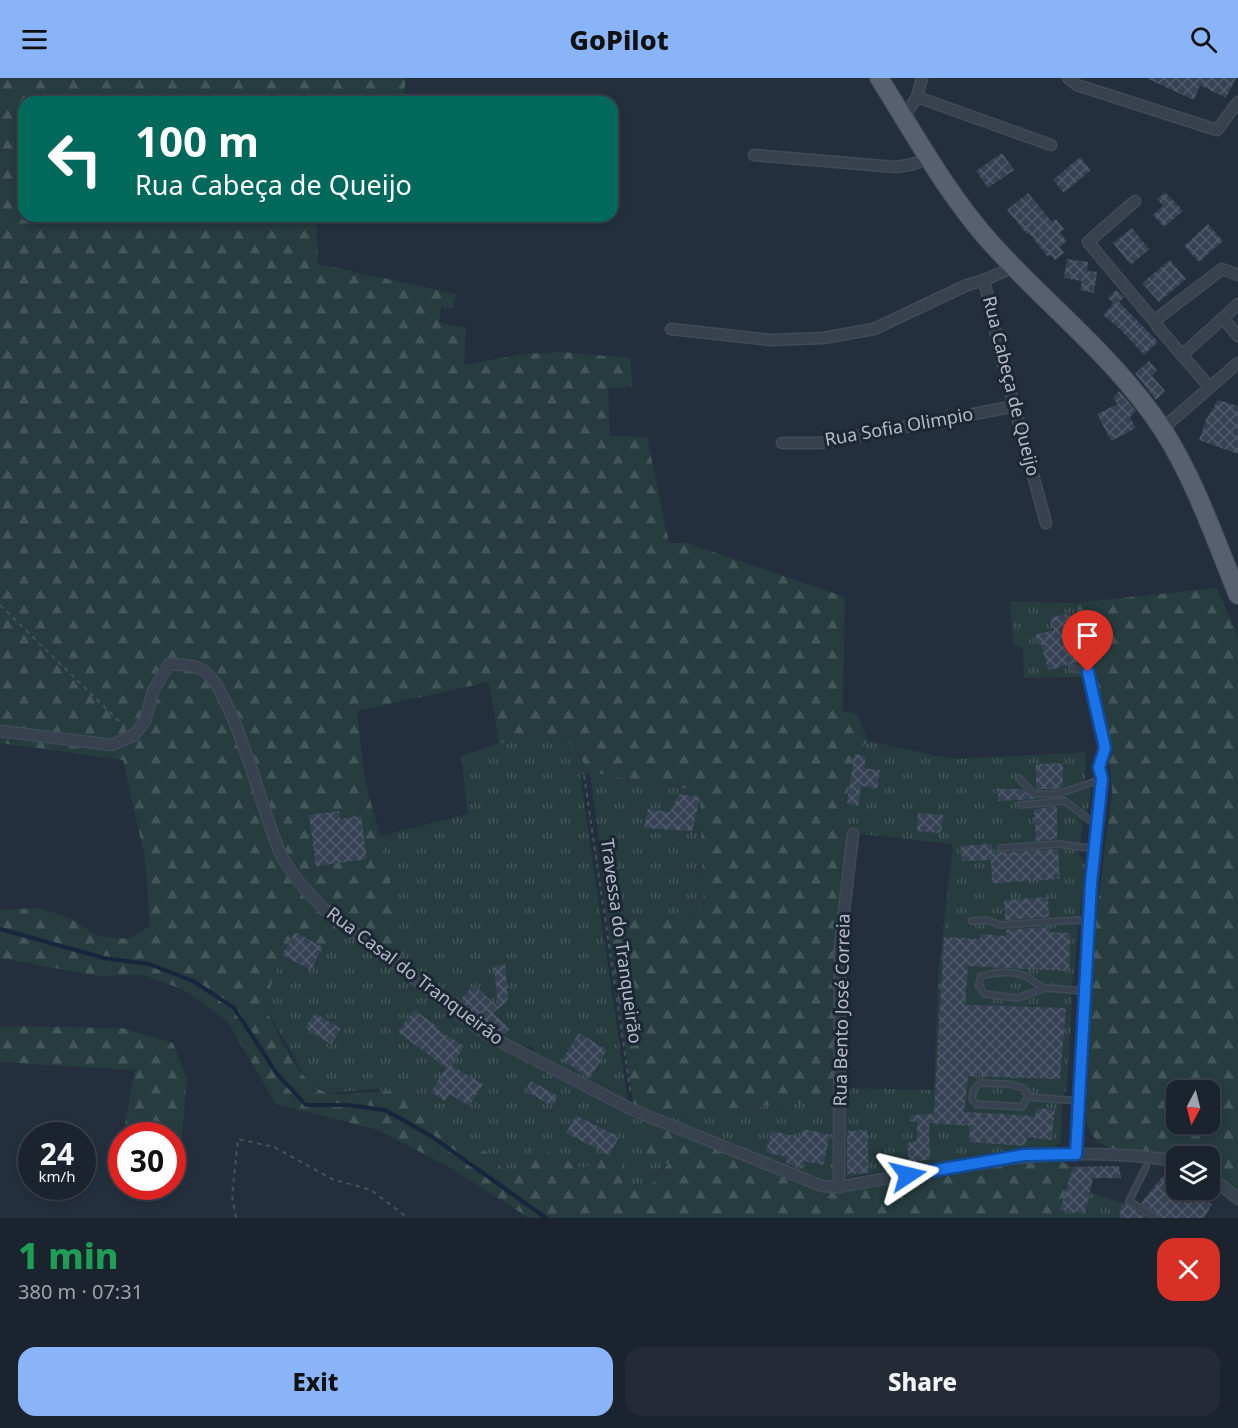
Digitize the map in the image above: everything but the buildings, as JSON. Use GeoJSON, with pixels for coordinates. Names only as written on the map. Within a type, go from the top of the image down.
{"type":"FeatureCollection","features":[{"type":"Feature","properties":{"kind":"main road"},"geometry":{"type":"LineString","coordinates":[[879,78],[930,159],[972,219],[1011,264],[1103,358],[1162,429],[1187,475],[1238,595]]}},
{"type":"Feature","properties":{"kind":"street"},"geometry":{"type":"LineString","coordinates":[[904,117],[918,97],[922,78]]}},
{"type":"Feature","properties":{"kind":"street"},"geometry":{"type":"LineString","coordinates":[[1068,78],[1077,85],[1217,130],[1238,102]]}},
{"type":"Feature","properties":{"kind":"street"},"geometry":{"type":"LineString","coordinates":[[918,97],[1051,145]]}},
{"type":"Feature","properties":{"kind":"street"},"geometry":{"type":"LineString","coordinates":[[754,155],[895,166],[930,159]]}},
{"type":"Feature","properties":{"kind":"street"},"geometry":{"type":"LineString","coordinates":[[1135,201],[1088,242],[1154,321],[1222,269],[1238,275]]}},
{"type":"Feature","properties":{"kind":"street","name":"Rua Cabeça de Queijo"},"geometry":{"type":"LineString","coordinates":[[1011,264],[1005,271],[984,280],[1046,523]]}},
{"type":"Feature","properties":{"kind":"street"},"geometry":{"type":"LineString","coordinates":[[671,329],[770,340],[823,338],[874,329],[967,285],[984,280]]}},
{"type":"Feature","properties":{"kind":"street"},"geometry":{"type":"LineString","coordinates":[[1182,355],[1238,304]]}},
{"type":"Feature","properties":{"kind":"street"},"geometry":{"type":"LineString","coordinates":[[1222,318],[1238,336]]}},
{"type":"Feature","properties":{"kind":"street"},"geometry":{"type":"LineString","coordinates":[[1157,326],[1206,383]]}},
{"type":"Feature","properties":{"kind":"street"},"geometry":{"type":"LineString","coordinates":[[1162,429],[1238,363]]}},
{"type":"Feature","properties":{"kind":"street","name":"Rua Sofia Olimpio"},"geometry":{"type":"LineString","coordinates":[[782,443],[820,443],[1016,406]]}},
{"type":"Feature","properties":{"kind":"street","name":"Rua Casal do Tranqueirão"},"geometry":{"type":"LineString","coordinates":[[134,735],[145,721],[153,691],[169,664],[190,665],[204,670],[225,696],[279,851],[312,897],[489,1036],[633,1110],[822,1186],[839,1187],[1024,1155],[1120,1153],[1166,1160]]}},
{"type":"Feature","properties":{"kind":"street"},"geometry":{"type":"LineString","coordinates":[[0,731],[112,745],[134,735]]}},
{"type":"Feature","properties":{"kind":"street"},"geometry":{"type":"LineString","coordinates":[[1076,1154],[1089,924],[1102,779],[1099,767]]}},
{"type":"Feature","properties":{"kind":"street","name":"Rua Bento José Correia"},"geometry":{"type":"LineString","coordinates":[[839,1187],[840,945],[853,834]]}},
{"type":"Feature","properties":{"kind":"street"},"geometry":{"type":"LineString","coordinates":[[1220,1184],[1238,1199]]}},
{"type":"Feature","properties":{"kind":"lane"},"geometry":{"type":"LineString","coordinates":[[1072,668],[1088,672],[1105,748],[1099,767]]}},
{"type":"Feature","properties":{"kind":"lane"},"geometry":{"type":"LineString","coordinates":[[1019,778],[1034,794],[1058,794],[1102,779]]}},
{"type":"Feature","properties":{"kind":"lane"},"geometry":{"type":"LineString","coordinates":[[1021,805],[1065,801],[1097,826]]}},
{"type":"Feature","properties":{"kind":"lane"},"geometry":{"type":"LineString","coordinates":[[1001,848],[1059,844],[1095,849]]}},
{"type":"Feature","properties":{"kind":"lane"},"geometry":{"type":"LineString","coordinates":[[972,921],[987,920],[1000,925],[1079,920],[1089,924]]}},
{"type":"Feature","properties":{"kind":"lane"},"geometry":{"type":"LineString","coordinates":[[1046,988],[1021,974],[990,973],[981,976],[979,984],[984,994],[1018,998],[1046,988],[1085,991]]}},
{"type":"Feature","properties":{"kind":"lane"},"geometry":{"type":"LineString","coordinates":[[980,1083],[1009,1084],[1024,1088],[1029,1098],[1022,1107],[976,1104],[972,1099],[974,1089],[980,1083]]}},
{"type":"Feature","properties":{"kind":"lane"},"geometry":{"type":"LineString","coordinates":[[1029,1098],[1079,1101]]}},
{"type":"Feature","properties":{"kind":"lane"},"geometry":{"type":"LineString","coordinates":[[1146,1167],[1130,1201],[1156,1218]]}},
{"type":"Feature","properties":{"kind":"path"},"geometry":{"type":"LineString","coordinates":[[0,605],[134,735]]}},
{"type":"Feature","properties":{"kind":"path","name":"Travessa do Tranqueirão"},"geometry":{"type":"LineString","coordinates":[[584,776],[633,1110]]}},
{"type":"Feature","properties":{"kind":"path"},"geometry":{"type":"LineString","coordinates":[[236,1218],[232,1196],[238,1139],[273,1148],[332,1179],[371,1190],[408,1218]]}},
{"type":"Feature","properties":{"kind":"green space"},"geometry":{"type":"Polygon","coordinates":[[[0,78],[406,78],[404,96],[18,96],[18,222],[316,222],[318,264],[456,294],[452,308],[441,307],[439,322],[466,328],[464,365],[523,354],[561,352],[630,358],[632,386],[608,389],[610,436],[647,437],[669,543],[687,543],[845,597],[843,711],[857,714],[868,741],[854,754],[841,832],[850,834],[837,1100],[651,1115],[634,1107],[606,914],[704,920],[700,791],[590,772],[565,736],[499,743],[489,682],[357,711],[365,781],[380,836],[405,949],[397,962],[311,894],[279,851],[215,678],[167,663],[143,720],[133,734],[112,744],[0,731],[0,78]]]}},
{"type":"Feature","properties":{"kind":"green space"},"geometry":{"type":"Polygon","coordinates":[[[1217,588],[1238,637],[1238,1195],[1220,1179],[1220,1146],[1166,1146],[1166,1154],[1114,1149],[1096,1139],[1086,1122],[1095,928],[1112,792],[1106,729],[1075,603],[1217,588]]]}},
{"type":"Feature","properties":{"kind":"green space"},"geometry":{"type":"Polygon","coordinates":[[[1010,601],[1075,603],[1093,677],[1024,678],[1023,648],[1014,645],[1010,601]]]}},
{"type":"Feature","properties":{"kind":"green space"},"geometry":{"type":"Polygon","coordinates":[[[169,666],[191,666],[217,688],[274,853],[299,889],[340,926],[323,947],[294,932],[282,955],[264,1005],[290,1056],[308,1081],[318,1089],[336,1094],[394,1092],[495,1158],[509,1180],[536,1147],[584,1168],[601,1158],[620,1160],[627,1187],[649,1187],[668,1164],[643,1151],[649,1120],[821,1189],[1051,1157],[1073,1167],[1058,1218],[529,1218],[451,1168],[378,1130],[276,1104],[227,1021],[184,990],[144,975],[97,976],[0,958],[0,910],[36,908],[70,918],[97,936],[129,939],[150,926],[145,858],[123,760],[0,743],[0,735],[112,745],[135,736],[169,666]]]}},
{"type":"Feature","properties":{"kind":"green space"},"geometry":{"type":"Polygon","coordinates":[[[565,736],[590,772],[700,791],[704,920],[606,914],[602,867],[607,865],[606,857],[601,855],[590,773],[580,775],[628,1103],[535,1056],[532,1045],[523,1050],[500,1039],[397,962],[380,836],[468,814],[461,756],[499,743],[565,736]]]}},
{"type":"Feature","properties":{"kind":"green space"},"geometry":{"type":"Polygon","coordinates":[[[868,741],[953,759],[1086,752],[1085,778],[1081,782],[1082,787],[1091,788],[1087,817],[1083,821],[1079,854],[1085,864],[1070,990],[1072,1001],[1067,1088],[1062,1100],[1061,1142],[1053,1148],[992,1153],[844,1178],[842,1088],[934,1090],[938,977],[953,844],[841,832],[854,754],[868,741]]]}},
{"type":"Feature","properties":{"kind":"green space"},"geometry":{"type":"Polygon","coordinates":[[[340,926],[446,1009],[649,1120],[668,1163],[649,1187],[627,1187],[601,1158],[584,1169],[536,1147],[509,1180],[495,1158],[378,1089],[329,1093],[309,1083],[264,1005],[282,955],[311,970],[323,947],[340,926]]]}},
{"type":"Feature","properties":{"kind":"green space"},"geometry":{"type":"Polygon","coordinates":[[[0,1026],[122,1028],[173,1043],[187,1080],[183,1122],[125,1122],[135,1070],[0,1062],[0,1026]]]}},
{"type":"Feature","properties":{"kind":"green space"},"geometry":{"type":"Polygon","coordinates":[[[837,1100],[835,1180],[828,1182],[651,1115],[837,1100]]]}},
{"type":"Feature","properties":{"kind":"green space"},"geometry":{"type":"Polygon","coordinates":[[[1090,1192],[1122,1203],[1119,1218],[1058,1218],[1060,1210],[1085,1214],[1090,1192]]]}},
{"type":"Feature","properties":{"kind":"waterway"},"geometry":{"type":"LineString","coordinates":[[0,929],[104,958],[149,964],[193,981],[234,1008],[277,1074],[306,1105],[348,1105],[385,1110],[431,1136],[546,1218]]}},
{"type":"Feature","properties":{"kind":"route"},"geometry":{"type":"LineString","coordinates":[[908,1175],[1024,1155],[1076,1154],[1091,883],[1102,779],[1099,767],[1105,748],[1088,672]]}}]}
